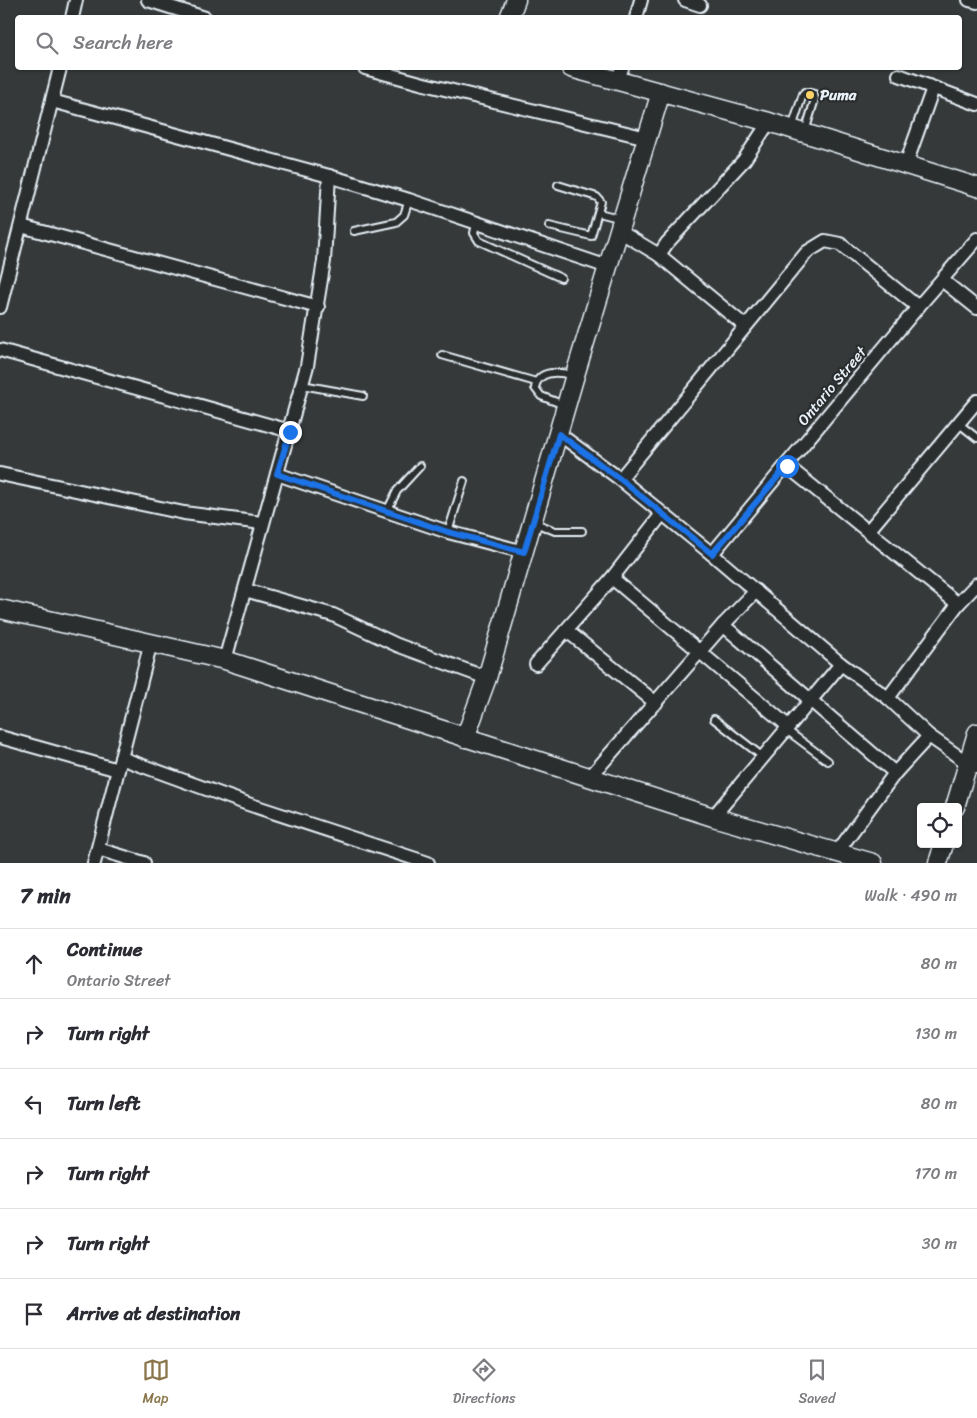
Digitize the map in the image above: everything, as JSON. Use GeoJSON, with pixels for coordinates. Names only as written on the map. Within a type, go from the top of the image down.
{"type":"FeatureCollection","features":[{"type":"Feature","properties":{"kind":"street"},"geometry":{"type":"LineString","coordinates":[[73,15],[76,0]]}},
{"type":"Feature","properties":{"kind":"street"},"geometry":{"type":"LineString","coordinates":[[148,0],[195,15]]}},
{"type":"Feature","properties":{"kind":"street"},"geometry":{"type":"LineString","coordinates":[[510,15],[516,0]]}},
{"type":"Feature","properties":{"kind":"street"},"geometry":{"type":"LineString","coordinates":[[637,15],[641,0]]}},
{"type":"Feature","properties":{"kind":"street"},"geometry":{"type":"LineString","coordinates":[[685,0],[700,5]]}},
{"type":"Feature","properties":{"kind":"street"},"geometry":{"type":"LineString","coordinates":[[969,0],[977,2]]}},
{"type":"Feature","properties":{"kind":"street"},"geometry":{"type":"LineString","coordinates":[[0,308],[60,70]]}},
{"type":"Feature","properties":{"kind":"street"},"geometry":{"type":"LineString","coordinates":[[373,70],[648,138]]}},
{"type":"Feature","properties":{"kind":"street"},"geometry":{"type":"LineString","coordinates":[[587,70],[620,74],[661,92],[769,122],[977,187]]}},
{"type":"Feature","properties":{"kind":"street"},"geometry":{"type":"LineString","coordinates":[[899,74],[977,104]]}},
{"type":"Feature","properties":{"kind":"street"},"geometry":{"type":"LineString","coordinates":[[906,164],[933,88]]}},
{"type":"Feature","properties":{"kind":"street"},"geometry":{"type":"LineString","coordinates":[[465,738],[487,678],[559,434],[574,375],[661,92]]}},
{"type":"Feature","properties":{"kind":"street"},"geometry":{"type":"LineString","coordinates":[[52,101],[329,176],[409,200],[608,267]]}},
{"type":"Feature","properties":{"kind":"street"},"geometry":{"type":"LineString","coordinates":[[660,255],[667,243],[744,160],[769,122]]}},
{"type":"Feature","properties":{"kind":"street"},"geometry":{"type":"LineString","coordinates":[[225,660],[302,385],[318,307],[324,261],[329,176]]}},
{"type":"Feature","properties":{"kind":"street"},"geometry":{"type":"LineString","coordinates":[[621,225],[745,326]]}},
{"type":"Feature","properties":{"kind":"street"},"geometry":{"type":"LineString","coordinates":[[21,226],[318,307]]}},
{"type":"Feature","properties":{"kind":"street","name":"Ontario Street"},"geometry":{"type":"LineString","coordinates":[[712,554],[977,239]]}},
{"type":"Feature","properties":{"kind":"street"},"geometry":{"type":"LineString","coordinates":[[620,479],[808,252],[825,241],[840,244],[918,307]]}},
{"type":"Feature","properties":{"kind":"street"},"geometry":{"type":"LineString","coordinates":[[942,280],[977,308]]}},
{"type":"Feature","properties":{"kind":"street"},"geometry":{"type":"LineString","coordinates":[[0,350],[290,432]]}},
{"type":"Feature","properties":{"kind":"street"},"geometry":{"type":"LineString","coordinates":[[869,530],[977,401]]}},
{"type":"Feature","properties":{"kind":"street"},"geometry":{"type":"LineString","coordinates":[[559,434],[620,479],[712,554],[841,664],[888,698],[928,736],[973,766]]}},
{"type":"Feature","properties":{"kind":"street"},"geometry":{"type":"LineString","coordinates":[[787,466],[869,530],[958,604]]}},
{"type":"Feature","properties":{"kind":"street"},"geometry":{"type":"LineString","coordinates":[[0,474],[184,513],[262,523]]}},
{"type":"Feature","properties":{"kind":"street"},"geometry":{"type":"LineString","coordinates":[[277,474],[448,532],[524,552]]}},
{"type":"Feature","properties":{"kind":"street"},"geometry":{"type":"LineString","coordinates":[[536,664],[612,578],[662,514]]}},
{"type":"Feature","properties":{"kind":"street"},"geometry":{"type":"LineString","coordinates":[[612,578],[701,651],[786,728]]}},
{"type":"Feature","properties":{"kind":"street"},"geometry":{"type":"LineString","coordinates":[[888,698],[958,604],[977,584]]}},
{"type":"Feature","properties":{"kind":"street"},"geometry":{"type":"LineString","coordinates":[[245,590],[333,615],[396,645],[487,678]]}},
{"type":"Feature","properties":{"kind":"street"},"geometry":{"type":"LineString","coordinates":[[590,777],[723,625],[756,591]]}},
{"type":"Feature","properties":{"kind":"street"},"geometry":{"type":"LineString","coordinates":[[0,609],[225,660],[713,817],[838,851],[873,863]]}},
{"type":"Feature","properties":{"kind":"street"},"geometry":{"type":"LineString","coordinates":[[723,625],[808,701],[894,773]]}},
{"type":"Feature","properties":{"kind":"street"},"geometry":{"type":"LineString","coordinates":[[566,630],[656,703]]}},
{"type":"Feature","properties":{"kind":"street"},"geometry":{"type":"LineString","coordinates":[[94,863],[151,642]]}},
{"type":"Feature","properties":{"kind":"street"},"geometry":{"type":"LineString","coordinates":[[713,817],[808,701],[841,664]]}},
{"type":"Feature","properties":{"kind":"street"},"geometry":{"type":"LineString","coordinates":[[957,803],[973,766],[977,733]]}},
{"type":"Feature","properties":{"kind":"street"},"geometry":{"type":"LineString","coordinates":[[0,736],[118,770]]}},
{"type":"Feature","properties":{"kind":"street"},"geometry":{"type":"LineString","coordinates":[[838,851],[894,773],[928,736]]}},
{"type":"Feature","properties":{"kind":"street"},"geometry":{"type":"LineString","coordinates":[[122,758],[248,804],[428,863]]}},
{"type":"Feature","properties":{"kind":"street"},"geometry":{"type":"LineString","coordinates":[[938,863],[943,848]]}},
{"type":"Feature","properties":{"kind":"street"},"geometry":{"type":"LineString","coordinates":[[98,849],[144,863]]}},
{"type":"Feature","properties":{"kind":"lane"},"geometry":{"type":"LineString","coordinates":[[805,92],[814,94],[815,99],[798,131],[803,94],[805,92]]}},
{"type":"Feature","properties":{"kind":"lane"},"geometry":{"type":"LineString","coordinates":[[549,226],[591,236],[599,213],[601,202],[598,197],[558,185]]}},
{"type":"Feature","properties":{"kind":"lane"},"geometry":{"type":"LineString","coordinates":[[354,231],[396,222],[404,215],[409,200]]}},
{"type":"Feature","properties":{"kind":"lane"},"geometry":{"type":"LineString","coordinates":[[599,213],[621,225]]}},
{"type":"Feature","properties":{"kind":"lane"},"geometry":{"type":"LineString","coordinates":[[476,224],[474,233],[480,241],[561,278]]}},
{"type":"Feature","properties":{"kind":"lane"},"geometry":{"type":"LineString","coordinates":[[442,355],[536,382]]}},
{"type":"Feature","properties":{"kind":"lane"},"geometry":{"type":"LineString","coordinates":[[566,406],[541,396],[535,388],[536,382],[538,378],[552,372],[574,375]]}},
{"type":"Feature","properties":{"kind":"lane"},"geometry":{"type":"LineString","coordinates":[[302,385],[363,396]]}},
{"type":"Feature","properties":{"kind":"lane"},"geometry":{"type":"LineString","coordinates":[[958,423],[977,438]]}},
{"type":"Feature","properties":{"kind":"lane"},"geometry":{"type":"LineString","coordinates":[[387,511],[397,491],[420,466]]}},
{"type":"Feature","properties":{"kind":"lane"},"geometry":{"type":"LineString","coordinates":[[448,532],[464,481]]}},
{"type":"Feature","properties":{"kind":"lane"},"geometry":{"type":"LineString","coordinates":[[532,522],[555,531],[582,531]]}},
{"type":"Feature","properties":{"kind":"lane"},"geometry":{"type":"LineString","coordinates":[[714,719],[763,757]]}},
{"type":"Feature","properties":{"kind":"lane"},"geometry":{"type":"LineString","coordinates":[[786,728],[828,761]]}},
{"type":"Feature","properties":{"kind":"place","name":"Puma"},"geometry":{"type":"Point","coordinates":[810,95]}},
{"type":"Feature","properties":{"kind":"route"},"geometry":{"type":"LineString","coordinates":[[290,432],[277,474],[448,532],[524,552],[559,434],[620,479],[712,554],[787,466]]}}]}
